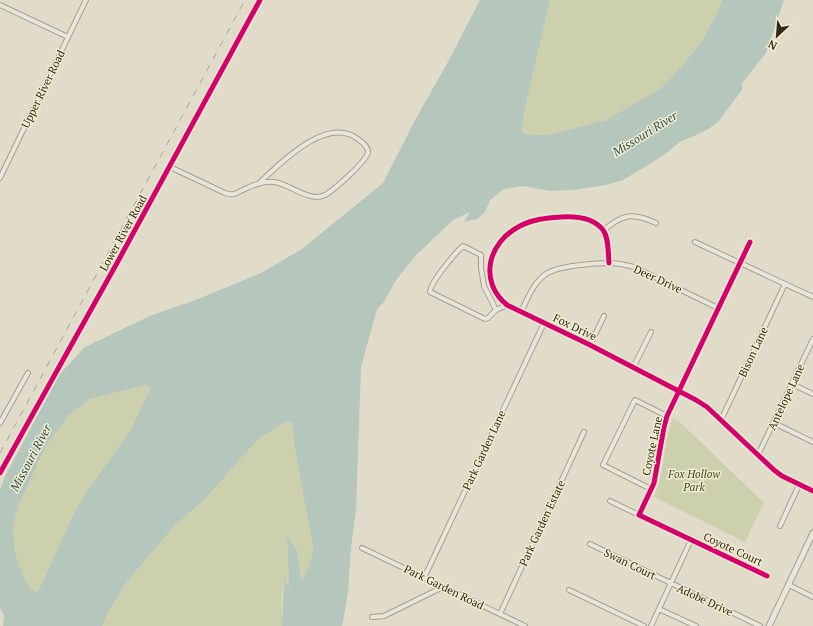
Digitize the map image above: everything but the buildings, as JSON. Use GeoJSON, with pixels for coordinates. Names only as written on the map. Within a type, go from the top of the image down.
{"type":"FeatureCollection","features":[{"type":"Feature","properties":{"kind":"street","name":"Upper River Road"},"geometry":{"type":"LineString","coordinates":[[0,178],[86,0]]}},
{"type":"Feature","properties":{"kind":"street","name":"Lower River Road"},"geometry":{"type":"LineString","coordinates":[[0,473],[170,167],[260,0]]}},
{"type":"Feature","properties":{"kind":"street"},"geometry":{"type":"LineString","coordinates":[[0,5],[68,37]]}},
{"type":"Feature","properties":{"kind":"street"},"geometry":{"type":"LineString","coordinates":[[170,167],[225,193],[233,195],[258,184],[274,182],[316,197],[324,196],[360,165],[368,153],[366,146],[355,137],[342,132],[331,132],[303,145],[258,184]]}},
{"type":"Feature","properties":{"kind":"street","name":"Fox Drive"},"geometry":{"type":"LineString","coordinates":[[603,230],[590,220],[574,216],[536,219],[519,226],[510,232],[494,250],[489,268],[490,279],[499,298],[507,305],[590,345],[707,407],[782,476],[813,491]]}},
{"type":"Feature","properties":{"kind":"street"},"geometry":{"type":"LineString","coordinates":[[609,263],[606,239],[603,230],[614,221],[623,217],[634,216],[646,218],[656,223]]}},
{"type":"Feature","properties":{"kind":"street"},"geometry":{"type":"LineString","coordinates":[[695,242],[813,298]]}},
{"type":"Feature","properties":{"kind":"street","name":"Coyote Lane"},"geometry":{"type":"LineString","coordinates":[[639,515],[654,483],[667,416],[750,242]]}},
{"type":"Feature","properties":{"kind":"street"},"geometry":{"type":"LineString","coordinates":[[496,310],[484,286],[481,268],[481,255],[463,246],[435,279],[430,292],[481,318],[488,318],[496,310],[507,305]]}},
{"type":"Feature","properties":{"kind":"street","name":"Deer Drive"},"geometry":{"type":"LineString","coordinates":[[521,312],[529,294],[537,282],[547,273],[562,267],[609,263],[623,264],[634,267],[718,308]]}},
{"type":"Feature","properties":{"kind":"street","name":"Bison Lane"},"geometry":{"type":"LineString","coordinates":[[721,420],[785,284]]}},
{"type":"Feature","properties":{"kind":"street"},"geometry":{"type":"LineString","coordinates":[[590,345],[604,316]]}},
{"type":"Feature","properties":{"kind":"street","name":"Park Garden Lane"},"geometry":{"type":"LineString","coordinates":[[424,578],[544,323]]}},
{"type":"Feature","properties":{"kind":"street"},"geometry":{"type":"LineString","coordinates":[[633,368],[651,332]]}},
{"type":"Feature","properties":{"kind":"street","name":"Antelope Lane"},"geometry":{"type":"LineString","coordinates":[[758,455],[812,346],[813,339]]}},
{"type":"Feature","properties":{"kind":"street"},"geometry":{"type":"LineString","coordinates":[[0,423],[1,416],[28,373]]}},
{"type":"Feature","properties":{"kind":"street"},"geometry":{"type":"LineString","coordinates":[[792,384],[813,394]]}},
{"type":"Feature","properties":{"kind":"street"},"geometry":{"type":"LineString","coordinates":[[651,490],[603,466],[635,400],[667,416]]}},
{"type":"Feature","properties":{"kind":"street"},"geometry":{"type":"LineString","coordinates":[[774,424],[813,442]]}},
{"type":"Feature","properties":{"kind":"street","name":"Park Garden Estate"},"geometry":{"type":"LineString","coordinates":[[500,614],[584,432]]}},
{"type":"Feature","properties":{"kind":"street"},"geometry":{"type":"LineString","coordinates":[[780,526],[800,485]]}},
{"type":"Feature","properties":{"kind":"street"},"geometry":{"type":"LineString","coordinates":[[610,501],[691,540],[651,626]]}},
{"type":"Feature","properties":{"kind":"street"},"geometry":{"type":"LineString","coordinates":[[770,626],[789,585],[811,544],[813,533]]}},
{"type":"Feature","properties":{"kind":"street","name":"Coyote Court"},"geometry":{"type":"LineString","coordinates":[[691,540],[767,576]]}},
{"type":"Feature","properties":{"kind":"street","name":"Swan Court"},"geometry":{"type":"LineString","coordinates":[[590,544],[671,584]]}},
{"type":"Feature","properties":{"kind":"street","name":"Park Garden Road"},"geometry":{"type":"LineString","coordinates":[[362,548],[525,626]]}},
{"type":"Feature","properties":{"kind":"street","name":"Adobe Drive"},"geometry":{"type":"LineString","coordinates":[[671,584],[760,626]]}},
{"type":"Feature","properties":{"kind":"street"},"geometry":{"type":"LineString","coordinates":[[789,585],[813,597]]}},
{"type":"Feature","properties":{"kind":"street"},"geometry":{"type":"LineString","coordinates":[[372,617],[384,616],[443,587]]}},
{"type":"Feature","properties":{"kind":"street"},"geometry":{"type":"LineString","coordinates":[[569,590],[644,626]]}},
{"type":"Feature","properties":{"kind":"street"},"geometry":{"type":"LineString","coordinates":[[659,609],[696,626]]}},
{"type":"Feature","properties":{"kind":"street"},"geometry":{"type":"LineString","coordinates":[[511,626],[514,620]]}},
{"type":"Feature","properties":{"kind":"green space"},"geometry":{"type":"Polygon","coordinates":[[[550,0],[722,0],[718,11],[702,41],[684,64],[661,88],[606,120],[547,135],[525,134],[522,131],[524,113],[550,0]]]}},
{"type":"Feature","properties":{"kind":"green space"},"geometry":{"type":"Polygon","coordinates":[[[146,385],[150,389],[130,431],[85,494],[72,517],[38,592],[31,589],[25,580],[15,553],[13,525],[18,507],[46,446],[68,416],[90,399],[146,385]]]}},
{"type":"Feature","properties":{"kind":"green space","name":"Fox Hollow Park"},"geometry":{"type":"Polygon","coordinates":[[[673,418],[682,424],[764,503],[745,542],[654,497],[658,487],[667,437],[673,418]]]}},
{"type":"Feature","properties":{"kind":"green space"},"geometry":{"type":"Polygon","coordinates":[[[289,421],[293,425],[294,444],[313,546],[310,563],[303,579],[301,578],[297,550],[287,537],[289,589],[284,580],[282,593],[282,626],[102,626],[111,607],[126,583],[174,526],[204,500],[259,438],[289,421]]]}},
{"type":"Feature","properties":{"kind":"water","name":"Missouri River"},"geometry":{"type":"Polygon","coordinates":[[[480,0],[550,0],[524,113],[522,131],[525,134],[547,135],[606,120],[661,88],[684,64],[702,41],[718,11],[722,0],[784,0],[766,53],[742,83],[742,90],[718,122],[707,130],[680,142],[661,157],[623,180],[606,185],[573,190],[550,191],[523,186],[504,189],[490,200],[485,212],[477,219],[464,222],[470,212],[453,220],[416,255],[396,280],[384,302],[377,309],[361,367],[356,511],[351,547],[348,593],[342,626],[282,626],[284,579],[289,588],[287,536],[297,550],[301,578],[303,579],[310,563],[313,546],[294,444],[293,425],[289,421],[259,438],[204,500],[174,526],[126,583],[111,607],[102,626],[3,626],[4,616],[0,608],[0,490],[6,474],[60,374],[85,347],[150,316],[198,299],[261,273],[302,249],[383,183],[414,122],[449,60],[480,0]],[[146,385],[90,399],[68,416],[46,446],[18,507],[13,525],[15,553],[25,580],[31,589],[38,592],[72,517],[85,494],[130,431],[150,389],[146,385]]]}},
{"type":"Feature","properties":{"kind":"railway"},"geometry":{"type":"LineString","coordinates":[[0,453],[245,0]]}},
{"type":"Feature","properties":{"kind":"cycle path"},"geometry":{"type":"LineString","coordinates":[[0,473],[117,263],[260,0]]}},
{"type":"Feature","properties":{"kind":"cycle path"},"geometry":{"type":"LineString","coordinates":[[609,263],[608,246],[605,233],[594,222],[578,217],[540,219],[520,226],[509,233],[500,242],[494,252],[490,274],[492,285],[507,305],[590,345],[696,400],[707,407],[774,470],[782,476],[813,491]]}},
{"type":"Feature","properties":{"kind":"cycle path"},"geometry":{"type":"LineString","coordinates":[[750,242],[667,416],[654,483],[639,515],[767,576]]}}]}
